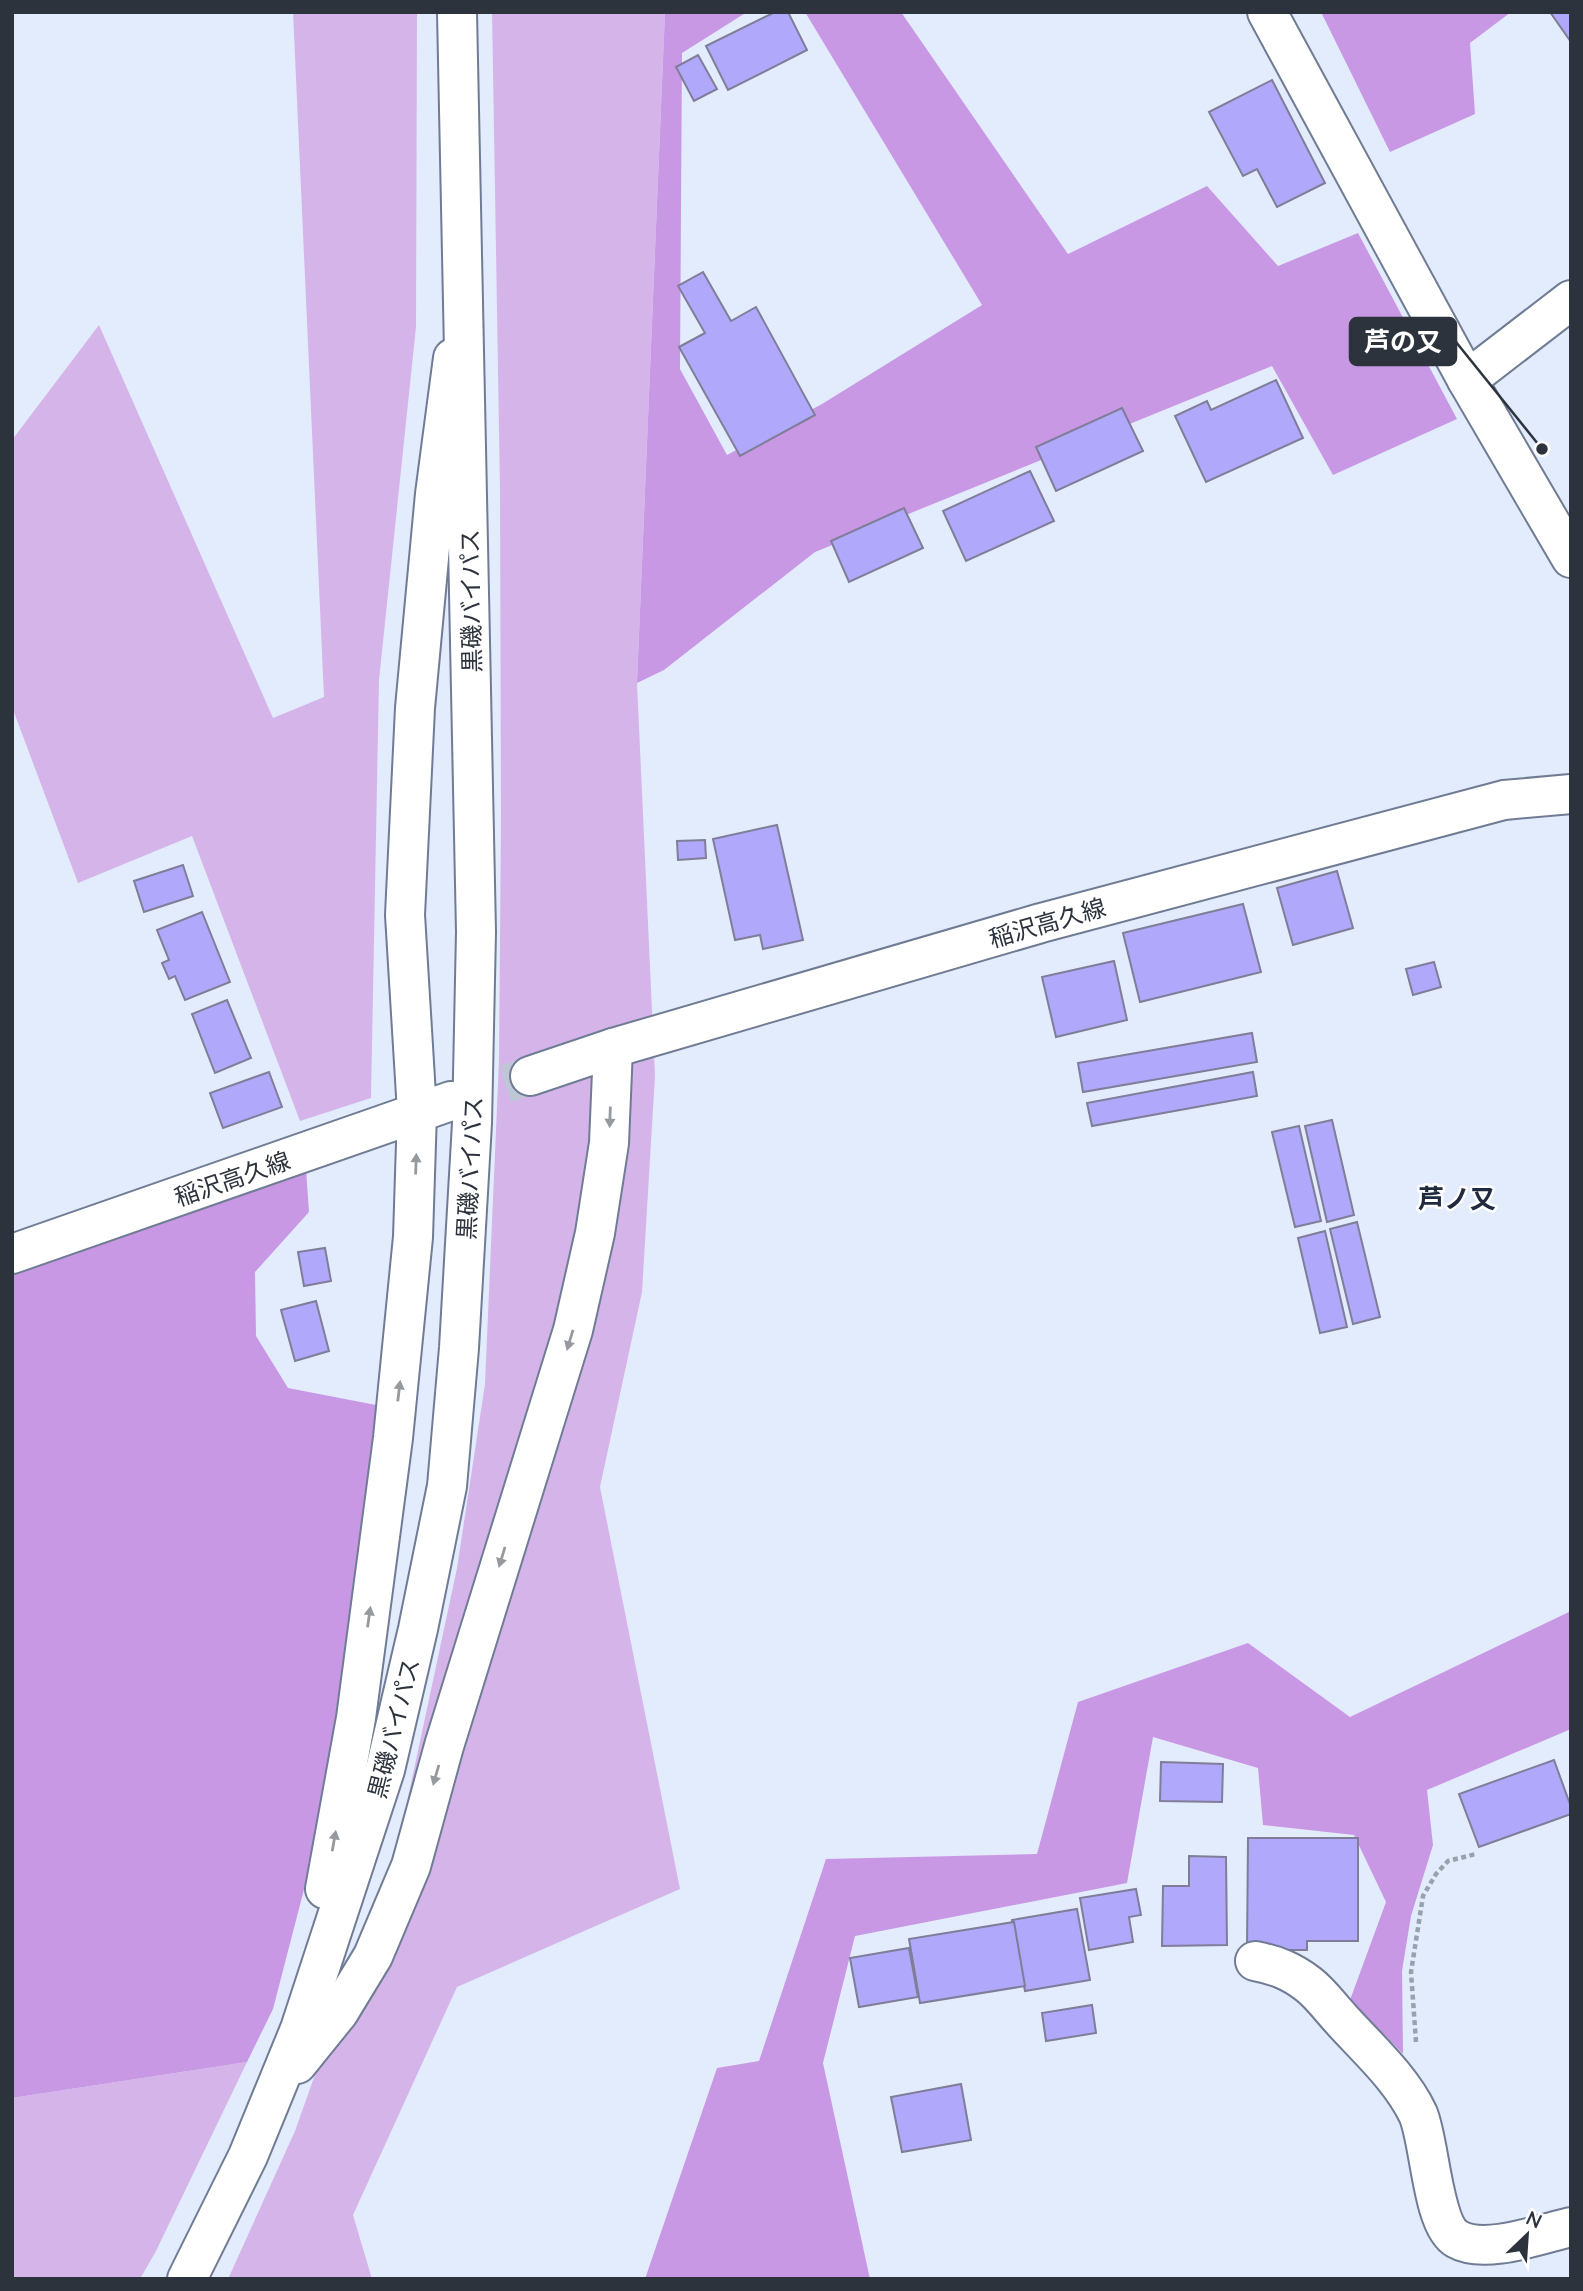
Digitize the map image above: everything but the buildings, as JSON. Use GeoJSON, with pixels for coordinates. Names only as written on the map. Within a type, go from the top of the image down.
{"type":"FeatureCollection","features":[{"type":"Feature","properties":{"kind":"main road","name":"黒磯バイパス"},"geometry":{"type":"LineString","coordinates":[[187,2279],[248,2156],[300,2029],[385,1770],[418,1629],[447,1486],[459,1348],[472,1123],[476,946],[457,12]]}},
{"type":"Feature","properties":{"kind":"main road"},"geometry":{"type":"LineString","coordinates":[[1267,12],[1467,380],[1571,558]]}},
{"type":"Feature","properties":{"kind":"main road"},"geometry":{"type":"LineString","coordinates":[[300,2029],[356,1718],[393,1438],[413,1237],[434,1107],[405,915],[415,708],[435,494],[463,286]]}},
{"type":"Feature","properties":{"kind":"main road"},"geometry":{"type":"LineString","coordinates":[[1467,380],[1571,300]]}},
{"type":"Feature","properties":{"kind":"main road","name":"稲沢高久線"},"geometry":{"type":"LineString","coordinates":[[530,1076],[613,1048],[1041,923],[1504,800],[1571,793]]}},
{"type":"Feature","properties":{"kind":"main road"},"geometry":{"type":"LineString","coordinates":[[273,2094],[339,2012],[373,1956],[411,1866],[444,1746],[573,1330],[595,1233],[609,1143],[613,1048]]}},
{"type":"Feature","properties":{"kind":"main road","name":"稲沢高久線"},"geometry":{"type":"LineString","coordinates":[[12,1254],[434,1107]]}},
{"type":"Feature","properties":{"kind":"main road"},"geometry":{"type":"LineString","coordinates":[[1255,1961],[1282,1967],[1310,1985],[1408,2096],[1419,2116],[1442,2219],[1454,2238],[1473,2245],[1491,2245],[1571,2227]]}},
{"type":"Feature","properties":{"kind":"path"},"geometry":{"type":"LineString","coordinates":[[1416,2050],[1411,1972],[1423,1896],[1436,1874],[1448,1861],[1476,1854]]}},
{"type":"Feature","properties":{"kind":"shaded area"},"geometry":{"type":"Polygon","coordinates":[[[293,12],[417,12],[416,327],[379,680],[371,1098],[300,1121],[192,836],[78,883],[12,707],[12,440],[99,325],[273,718],[324,697],[293,12]]]}},
{"type":"Feature","properties":{"kind":"shaded area"},"geometry":{"type":"Polygon","coordinates":[[[492,12],[665,12],[637,683],[655,1076],[642,1292],[600,1487],[680,1889],[457,1987],[353,2215],[372,2279],[228,2279],[295,2131],[400,1835],[457,1568],[485,1384],[499,1060],[501,818],[500,490],[492,12]]]}},
{"type":"Feature","properties":{"kind":"shaded area"},"geometry":{"type":"Polygon","coordinates":[[[665,12],[747,12],[682,53],[680,369],[727,455],[822,404],[982,305],[805,12],[901,12],[1068,254],[1207,186],[1278,266],[1358,233],[1457,419],[1333,475],[1272,366],[815,552],[664,670],[637,683],[665,12]]]}},
{"type":"Feature","properties":{"kind":"shaded area"},"geometry":{"type":"Polygon","coordinates":[[[1321,12],[1511,12],[1470,43],[1475,114],[1390,152],[1321,12]]]}},
{"type":"Feature","properties":{"kind":"shaded area"},"geometry":{"type":"Polygon","coordinates":[[[306,1169],[309,1212],[255,1272],[256,1336],[288,1388],[376,1405],[355,1601],[322,1820],[273,2009],[247,2062],[12,2098],[12,1269],[306,1169]]]}},
{"type":"Feature","properties":{"kind":"shaded area"},"geometry":{"type":"Polygon","coordinates":[[[1571,1611],[1571,1729],[1427,1790],[1433,1845],[1411,1916],[1402,1971],[1403,2054],[1350,2000],[1386,1902],[1354,1835],[1263,1825],[1258,1768],[1153,1737],[1127,1883],[855,1936],[823,2063],[870,2279],[645,2279],[717,2068],[759,2061],[826,1859],[1037,1854],[1078,1702],[1248,1643],[1350,1717],[1571,1611]]]}},
{"type":"Feature","properties":{"kind":"shaded area"},"geometry":{"type":"Polygon","coordinates":[[[247,2062],[140,2279],[12,2279],[12,2098],[247,2062]]]}},
{"type":"Feature","properties":{"kind":"tunnel"},"geometry":{"type":"LineString","coordinates":[[451,1101],[530,1076]]}},
{"type":"Feature","properties":{"kind":"place","name":"芦の又"},"geometry":{"type":"Point","coordinates":[1542,449]}},
{"type":"Feature","properties":{"kind":"district","name":"芦ノ又"},"geometry":{"type":"Point","coordinates":[1457,1198]}}]}
